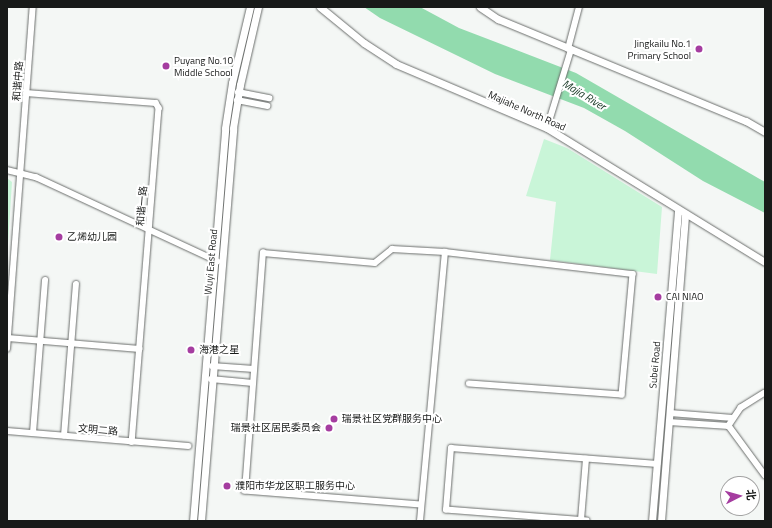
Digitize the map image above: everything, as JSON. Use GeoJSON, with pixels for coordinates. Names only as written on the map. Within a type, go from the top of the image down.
{"type":"FeatureCollection","features":[{"type":"Feature","properties":{"kind":"street","name":"和谐中路"},"geometry":{"type":"LineString","coordinates":[[7,349],[33,7]]}},
{"type":"Feature","properties":{"kind":"street","name":"Wuyi East Road"},"geometry":{"type":"LineString","coordinates":[[193,521],[228,106],[250,7]]}},
{"type":"Feature","properties":{"kind":"street","name":"Wuyi East Road"},"geometry":{"type":"LineString","coordinates":[[201,521],[220,263],[237,100],[258,7]]}},
{"type":"Feature","properties":{"kind":"street","name":"Majiahe North Road"},"geometry":{"type":"LineString","coordinates":[[320,7],[364,43],[396,64],[547,128],[592,154],[678,210],[765,262]]}},
{"type":"Feature","properties":{"kind":"street"},"geometry":{"type":"LineString","coordinates":[[480,7],[498,18],[746,121],[765,132]]}},
{"type":"Feature","properties":{"kind":"street"},"geometry":{"type":"LineString","coordinates":[[547,128],[557,100],[579,7]]}},
{"type":"Feature","properties":{"kind":"street"},"geometry":{"type":"LineString","coordinates":[[238,92],[269,98]]}},
{"type":"Feature","properties":{"kind":"street","name":"和谐一路"},"geometry":{"type":"LineString","coordinates":[[26,93],[156,103],[159,108],[132,442]]}},
{"type":"Feature","properties":{"kind":"street"},"geometry":{"type":"LineString","coordinates":[[237,100],[267,106]]}},
{"type":"Feature","properties":{"kind":"street"},"geometry":{"type":"LineString","coordinates":[[7,170],[20,171],[150,229],[220,263]]}},
{"type":"Feature","properties":{"kind":"street","name":"Subei Road"},"geometry":{"type":"LineString","coordinates":[[652,521],[678,210]]}},
{"type":"Feature","properties":{"kind":"street","name":"Subei Road"},"geometry":{"type":"LineString","coordinates":[[661,521],[685,214]]}},
{"type":"Feature","properties":{"kind":"street"},"geometry":{"type":"LineString","coordinates":[[421,504],[245,491],[263,253],[375,263],[392,249],[445,252],[633,274],[622,395],[469,384]]}},
{"type":"Feature","properties":{"kind":"street"},"geometry":{"type":"LineString","coordinates":[[420,521],[445,252]]}},
{"type":"Feature","properties":{"kind":"street"},"geometry":{"type":"LineString","coordinates":[[33,433],[45,280]]}},
{"type":"Feature","properties":{"kind":"street"},"geometry":{"type":"LineString","coordinates":[[64,436],[76,284]]}},
{"type":"Feature","properties":{"kind":"street"},"geometry":{"type":"LineString","coordinates":[[8,338],[140,349]]}},
{"type":"Feature","properties":{"kind":"street"},"geometry":{"type":"LineString","coordinates":[[212,366],[254,370]]}},
{"type":"Feature","properties":{"kind":"street"},"geometry":{"type":"LineString","coordinates":[[211,379],[253,383]]}},
{"type":"Feature","properties":{"kind":"street"},"geometry":{"type":"LineString","coordinates":[[728,426],[741,408],[765,393]]}},
{"type":"Feature","properties":{"kind":"street"},"geometry":{"type":"LineString","coordinates":[[670,413],[733,418]]}},
{"type":"Feature","properties":{"kind":"street"},"geometry":{"type":"LineString","coordinates":[[669,422],[728,426],[765,476]]}},
{"type":"Feature","properties":{"kind":"street","name":"文明二路"},"geometry":{"type":"LineString","coordinates":[[7,431],[188,446]]}},
{"type":"Feature","properties":{"kind":"street"},"geometry":{"type":"LineString","coordinates":[[586,521],[446,510],[451,448],[657,464]]}},
{"type":"Feature","properties":{"kind":"street"},"geometry":{"type":"LineString","coordinates":[[581,520],[586,458]]}},
{"type":"Feature","properties":{"kind":"shaded area"},"geometry":{"type":"Polygon","coordinates":[[[544,139],[567,148],[662,207],[657,274],[550,260],[556,202],[526,196],[544,139]]]}},
{"type":"Feature","properties":{"kind":"shaded area"},"geometry":{"type":"Polygon","coordinates":[[[7,178],[12,182],[7,259],[7,178]]]}},
{"type":"Feature","properties":{"kind":"water","name":"Majia River"},"geometry":{"type":"Polygon","coordinates":[[[364,7],[420,7],[459,28],[576,73],[765,182],[765,213],[703,181],[625,131],[584,108],[495,74],[380,18],[364,7]]]}},
{"type":"Feature","properties":{"kind":"place","name":"Jingkailu No.1 Primary School"},"geometry":{"type":"Point","coordinates":[699,49]}},
{"type":"Feature","properties":{"kind":"place","name":"Puyang No.10 Middle School"},"geometry":{"type":"Point","coordinates":[166,66]}},
{"type":"Feature","properties":{"kind":"place","name":"乙烯幼儿园"},"geometry":{"type":"Point","coordinates":[59,237]}},
{"type":"Feature","properties":{"kind":"place","name":"CAI NIAO"},"geometry":{"type":"Point","coordinates":[658,297]}},
{"type":"Feature","properties":{"kind":"place","name":"海港之星"},"geometry":{"type":"Point","coordinates":[191,350]}},
{"type":"Feature","properties":{"kind":"place","name":"瑞景社区党群服务中心"},"geometry":{"type":"Point","coordinates":[334,419]}},
{"type":"Feature","properties":{"kind":"place","name":"瑞景社区居民委员会"},"geometry":{"type":"Point","coordinates":[329,428]}},
{"type":"Feature","properties":{"kind":"place","name":"濮阳市华龙区职工服务中心"},"geometry":{"type":"Point","coordinates":[227,486]}}]}
